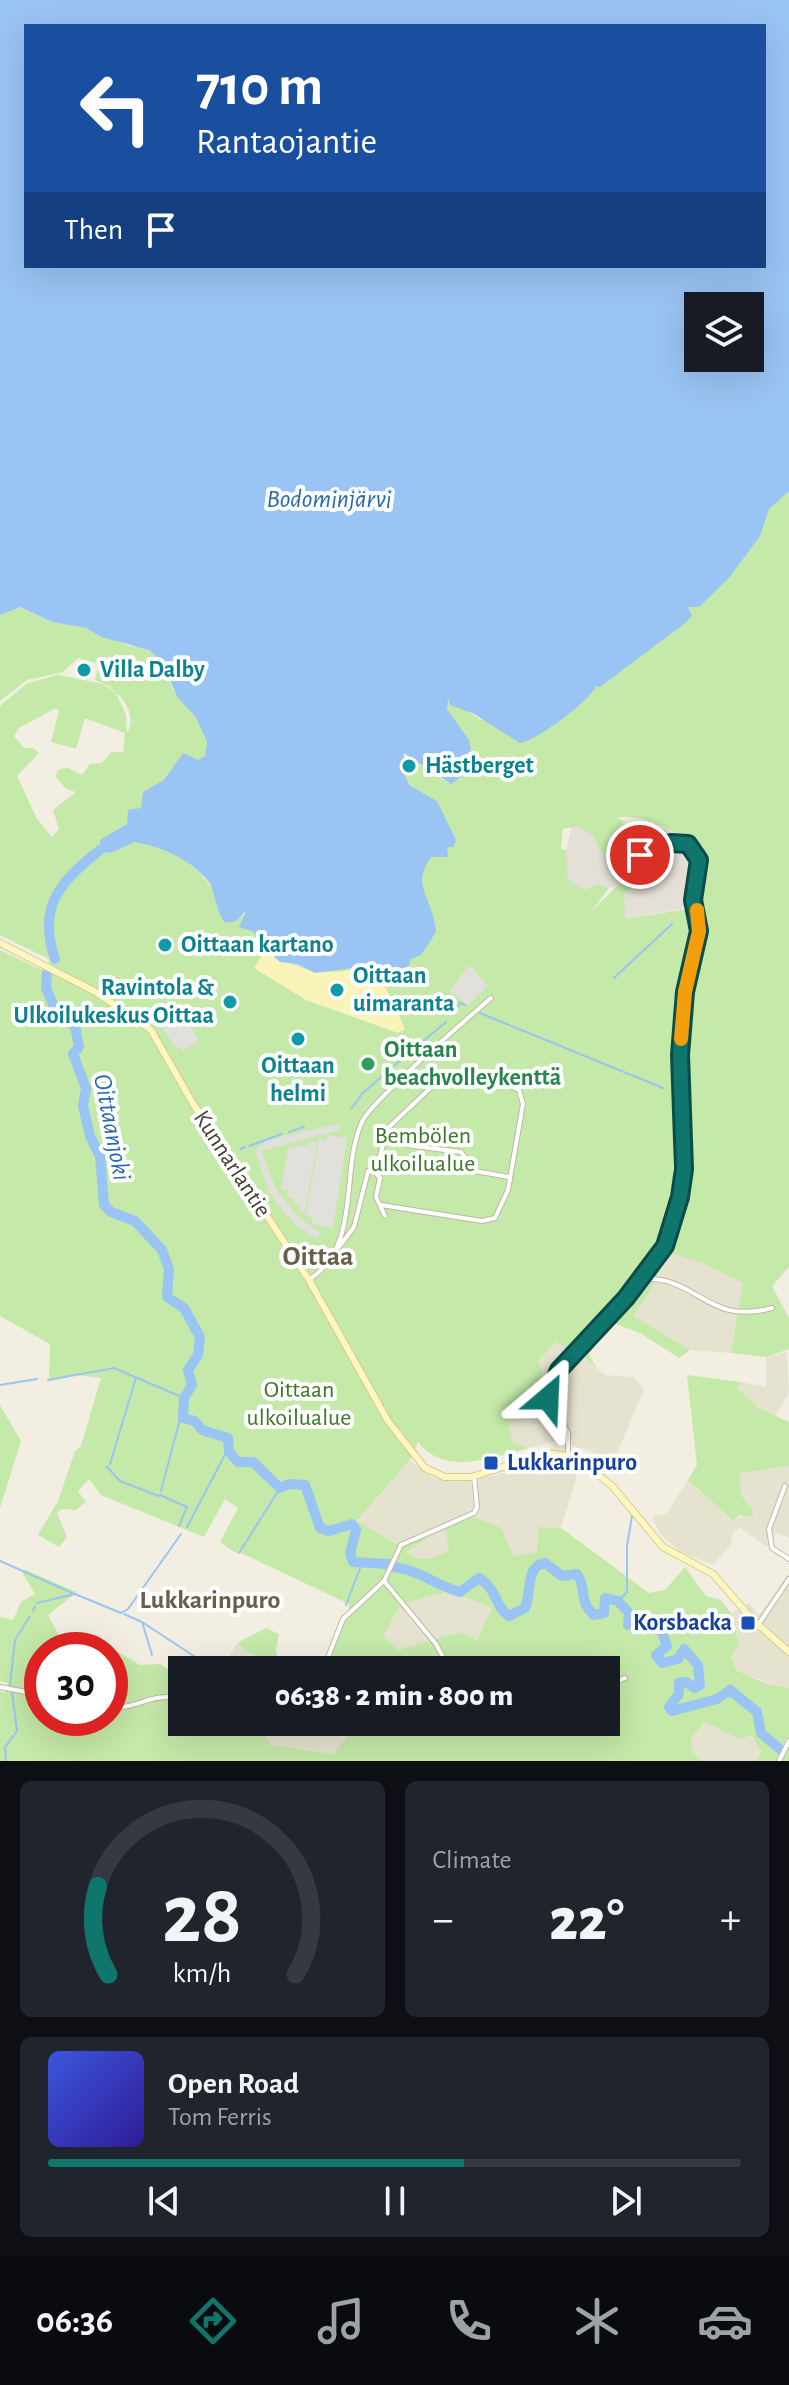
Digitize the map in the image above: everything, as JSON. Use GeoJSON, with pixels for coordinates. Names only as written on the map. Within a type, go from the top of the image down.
{"type":"FeatureCollection","features":[{"type":"Feature","properties":{"kind":"main road","name":"Kunnarlantie"},"geometry":{"type":"LineString","coordinates":[[0,943],[94,991],[151,1030],[192,1102],[309,1280],[374,1397],[413,1457],[434,1473],[474,1476],[530,1457],[568,1453]]}},
{"type":"Feature","properties":{"kind":"main road"},"geometry":{"type":"LineString","coordinates":[[568,1453],[601,1475],[663,1547],[722,1582],[758,1625],[789,1652]]}},
{"type":"Feature","properties":{"kind":"street"},"geometry":{"type":"LineString","coordinates":[[568,1453],[568,1433],[548,1398],[553,1380],[642,1279],[665,1246],[684,1169],[680,1055],[685,992],[699,931],[693,900],[699,860],[688,844],[671,843],[640,855]]}},
{"type":"Feature","properties":{"kind":"street"},"geometry":{"type":"LineString","coordinates":[[337,1249],[363,1120],[491,998]]}},
{"type":"Feature","properties":{"kind":"street"},"geometry":{"type":"LineString","coordinates":[[375,1172],[392,1123],[442,1077],[506,1084],[519,1090],[523,1104],[510,1178],[504,1202],[490,1221],[381,1205]]}},
{"type":"Feature","properties":{"kind":"street"},"geometry":{"type":"LineString","coordinates":[[385,1136],[406,1145],[461,1152],[475,1171],[510,1178]]}},
{"type":"Feature","properties":{"kind":"street"},"geometry":{"type":"LineString","coordinates":[[309,1280],[351,1234],[366,1174],[375,1172]]}},
{"type":"Feature","properties":{"kind":"street"},"geometry":{"type":"LineString","coordinates":[[375,1172],[380,1178],[376,1197],[385,1216]]}},
{"type":"Feature","properties":{"kind":"street"},"geometry":{"type":"LineString","coordinates":[[642,1279],[664,1278],[709,1303],[741,1315],[772,1308]]}},
{"type":"Feature","properties":{"kind":"street"},"geometry":{"type":"LineString","coordinates":[[329,1656],[349,1611],[384,1581],[401,1545],[474,1513],[477,1507],[474,1476]]}},
{"type":"Feature","properties":{"kind":"street"},"geometry":{"type":"LineString","coordinates":[[785,1486],[769,1529],[772,1548],[789,1559]]}},
{"type":"Feature","properties":{"kind":"street"},"geometry":{"type":"LineString","coordinates":[[758,1625],[789,1579]]}},
{"type":"Feature","properties":{"kind":"street"},"geometry":{"type":"LineString","coordinates":[[384,1581],[442,1656]]}},
{"type":"Feature","properties":{"kind":"street"},"geometry":{"type":"LineString","coordinates":[[620,1680],[625,1678]]}},
{"type":"Feature","properties":{"kind":"street"},"geometry":{"type":"LineString","coordinates":[[0,1687],[24,1692]]}},
{"type":"Feature","properties":{"kind":"street"},"geometry":{"type":"LineString","coordinates":[[128,1705],[163,1694],[168,1695]]}},
{"type":"Feature","properties":{"kind":"street"},"geometry":{"type":"LineString","coordinates":[[779,1761],[789,1741]]}},
{"type":"Feature","properties":{"kind":"shaded area"},"geometry":{"type":"Polygon","coordinates":[[[573,822],[593,836],[601,852],[607,853],[608,836],[646,823],[656,824],[702,847],[695,897],[681,909],[625,919],[621,876],[618,885],[609,888],[599,884],[584,890],[568,879],[565,855],[573,822]]]}},
{"type":"Feature","properties":{"kind":"shaded area"},"geometry":{"type":"Polygon","coordinates":[[[469,965],[488,986],[468,1005],[450,991],[469,965]]]}},
{"type":"Feature","properties":{"kind":"shaded area","name":"Oittaan kartano"},"geometry":{"type":"Polygon","coordinates":[[[186,1012],[195,1026],[192,1028],[198,1041],[183,1051],[180,1047],[177,1049],[162,1028],[186,1012]]]}},
{"type":"Feature","properties":{"kind":"shaded area"},"geometry":{"type":"Polygon","coordinates":[[[340,1123],[339,1130],[261,1151],[276,1189],[298,1217],[321,1233],[316,1239],[296,1226],[270,1194],[255,1151],[265,1141],[340,1123]]]}},
{"type":"Feature","properties":{"kind":"shaded area"},"geometry":{"type":"Polygon","coordinates":[[[327,1135],[347,1138],[333,1228],[312,1224],[313,1217],[306,1216],[319,1139],[326,1140],[327,1135]]]}},
{"type":"Feature","properties":{"kind":"shaded area"},"geometry":{"type":"Polygon","coordinates":[[[310,1141],[317,1142],[305,1213],[298,1212],[300,1204],[293,1203],[293,1199],[287,1197],[288,1190],[281,1189],[288,1148],[309,1145],[310,1141]]]}},
{"type":"Feature","properties":{"kind":"shaded area"},"geometry":{"type":"Polygon","coordinates":[[[667,1252],[705,1264],[743,1283],[731,1353],[690,1350],[633,1316],[648,1295],[667,1252]]]}},
{"type":"Feature","properties":{"kind":"shaded area"},"geometry":{"type":"Polygon","coordinates":[[[556,1342],[580,1353],[605,1375],[633,1377],[644,1389],[612,1465],[589,1450],[572,1446],[568,1429],[562,1432],[563,1439],[529,1448],[511,1442],[508,1423],[548,1383],[537,1360],[556,1342]]]}},
{"type":"Feature","properties":{"kind":"shaded area"},"geometry":{"type":"Polygon","coordinates":[[[787,1352],[789,1393],[775,1416],[759,1408],[737,1388],[741,1382],[766,1387],[766,1357],[787,1352]]]}},
{"type":"Feature","properties":{"kind":"shaded area"},"geometry":{"type":"Polygon","coordinates":[[[570,1459],[580,1465],[561,1528],[538,1527],[537,1553],[513,1556],[473,1517],[479,1508],[478,1479],[570,1459]]]}},
{"type":"Feature","properties":{"kind":"shaded area"},"geometry":{"type":"Polygon","coordinates":[[[410,1460],[432,1478],[471,1481],[474,1507],[468,1514],[398,1544],[357,1522],[410,1460]]]}},
{"type":"Feature","properties":{"kind":"shaded area"},"geometry":{"type":"Polygon","coordinates":[[[789,1466],[789,1538],[777,1533],[767,1547],[739,1527],[732,1534],[731,1544],[713,1565],[681,1552],[661,1535],[652,1517],[666,1514],[688,1480],[732,1521],[754,1511],[741,1498],[738,1487],[741,1473],[789,1466]]]}},
{"type":"Feature","properties":{"kind":"shaded area"},"geometry":{"type":"Polygon","coordinates":[[[445,1527],[449,1550],[428,1561],[419,1561],[407,1552],[426,1539],[425,1535],[445,1527]]]}},
{"type":"Feature","properties":{"kind":"shaded area"},"geometry":{"type":"Polygon","coordinates":[[[789,1573],[789,1688],[782,1689],[736,1670],[731,1657],[739,1643],[731,1613],[749,1603],[759,1615],[789,1573]]]}},
{"type":"Feature","properties":{"kind":"shaded area"},"geometry":{"type":"Polygon","coordinates":[[[450,1591],[492,1608],[477,1640],[460,1632],[398,1650],[383,1636],[401,1604],[450,1591]]]}},
{"type":"Feature","properties":{"kind":"shaded area"},"geometry":{"type":"Polygon","coordinates":[[[237,1643],[250,1654],[258,1656],[229,1656],[237,1643]]]}},
{"type":"Feature","properties":{"kind":"shaded area"},"geometry":{"type":"Polygon","coordinates":[[[704,1720],[739,1739],[750,1735],[761,1752],[757,1761],[702,1761],[693,1752],[691,1739],[704,1720]]]}},
{"type":"Feature","properties":{"kind":"shaded area"},"geometry":{"type":"Polygon","coordinates":[[[265,1736],[347,1736],[333,1754],[269,1745],[265,1736]]]}},
{"type":"Feature","properties":{"kind":"green space"},"geometry":{"type":"Polygon","coordinates":[[[789,449],[789,1267],[772,1286],[789,1318],[789,1349],[766,1357],[731,1353],[743,1283],[705,1264],[667,1252],[684,1196],[687,1169],[682,1053],[694,959],[702,935],[700,909],[695,900],[703,847],[639,818],[617,818],[623,821],[623,833],[608,836],[607,853],[601,852],[593,836],[578,826],[563,829],[561,849],[566,850],[568,879],[584,890],[599,884],[609,888],[592,911],[618,885],[621,876],[631,888],[623,895],[626,919],[693,908],[696,931],[674,1050],[677,1130],[673,1131],[673,1188],[660,1245],[643,1273],[577,1349],[572,1351],[556,1342],[538,1360],[548,1389],[519,1410],[508,1423],[512,1442],[529,1448],[470,1462],[455,1462],[429,1453],[418,1442],[410,1460],[357,1521],[402,1547],[425,1535],[426,1539],[407,1552],[423,1559],[449,1550],[445,1527],[473,1517],[501,1528],[513,1556],[537,1552],[538,1527],[561,1528],[649,1593],[665,1590],[685,1567],[706,1596],[721,1600],[731,1613],[739,1644],[731,1657],[736,1670],[767,1684],[789,1688],[789,1761],[757,1761],[761,1752],[751,1735],[739,1739],[704,1721],[691,1739],[693,1752],[702,1761],[0,1761],[0,1691],[5,1693],[8,1683],[0,1681],[0,1617],[13,1620],[21,1602],[35,1594],[23,1569],[77,1592],[48,1615],[57,1632],[24,1632],[24,1736],[128,1736],[128,1658],[140,1665],[160,1664],[168,1669],[168,1736],[266,1736],[270,1745],[333,1754],[347,1736],[620,1736],[620,1656],[331,1656],[345,1621],[356,1606],[349,1611],[349,1604],[236,1553],[220,1542],[238,1508],[225,1499],[204,1537],[101,1495],[89,1479],[78,1491],[86,1502],[76,1510],[61,1509],[57,1513],[67,1537],[59,1547],[38,1535],[58,1501],[75,1451],[81,1446],[101,1378],[78,1375],[49,1381],[50,1344],[0,1316],[0,950],[48,973],[49,959],[0,935],[0,706],[26,684],[56,675],[103,684],[116,693],[126,715],[127,733],[130,717],[118,694],[103,683],[95,680],[99,664],[78,658],[63,672],[27,680],[0,701],[0,615],[19,607],[52,622],[86,628],[129,646],[146,647],[159,659],[174,691],[195,716],[207,742],[207,752],[186,782],[98,848],[106,852],[136,842],[153,843],[168,849],[194,867],[235,919],[253,911],[264,943],[274,955],[306,968],[423,901],[418,880],[421,864],[432,856],[444,854],[452,832],[413,794],[397,772],[402,754],[409,760],[409,756],[421,761],[452,783],[441,704],[451,701],[481,720],[789,449]],[[54,709],[19,728],[14,736],[24,748],[33,748],[39,753],[17,776],[37,819],[52,837],[59,829],[53,810],[76,792],[66,789],[55,776],[59,769],[68,768],[82,775],[90,764],[102,763],[111,752],[123,752],[125,733],[85,718],[76,749],[51,742],[59,710],[54,709]],[[450,1591],[401,1604],[383,1636],[398,1650],[460,1632],[477,1640],[492,1608],[450,1591]]]}},
{"type":"Feature","properties":{"kind":"green space"},"geometry":{"type":"Polygon","coordinates":[[[661,1258],[664,1261],[648,1295],[633,1316],[690,1350],[679,1358],[640,1333],[610,1322],[589,1344],[587,1351],[596,1367],[580,1353],[661,1258]]]}},
{"type":"Feature","properties":{"kind":"green space"},"geometry":{"type":"Polygon","coordinates":[[[687,1375],[741,1382],[737,1388],[759,1408],[789,1422],[789,1466],[741,1473],[740,1490],[754,1511],[752,1517],[740,1515],[733,1521],[688,1480],[697,1465],[687,1375]]]}},
{"type":"Feature","properties":{"kind":"green space"},"geometry":{"type":"Polygon","coordinates":[[[0,1405],[21,1441],[0,1508],[0,1405]]]}},
{"type":"Feature","properties":{"kind":"green space"},"geometry":{"type":"Polygon","coordinates":[[[266,1628],[279,1634],[277,1656],[250,1654],[237,1643],[266,1628]]]}},
{"type":"Feature","properties":{"kind":"sand","name":"Oittaan uimaranta"},"geometry":{"type":"Polygon","coordinates":[[[266,949],[295,966],[316,971],[338,972],[375,965],[405,1029],[398,1033],[306,1000],[254,968],[266,949]]]}},
{"type":"Feature","properties":{"kind":"water","name":"Bodominjärvi"},"geometry":{"type":"Polygon","coordinates":[[[0,0],[789,0],[789,491],[769,509],[760,536],[729,578],[699,607],[688,607],[692,616],[684,624],[600,687],[596,686],[573,711],[549,728],[520,743],[474,714],[450,705],[448,699],[447,709],[469,740],[474,767],[451,784],[404,753],[401,768],[410,786],[437,801],[456,840],[453,847],[447,847],[448,857],[431,857],[425,867],[422,876],[424,892],[436,932],[421,955],[411,959],[405,976],[385,972],[375,965],[315,973],[297,964],[280,962],[267,950],[263,952],[254,932],[239,927],[246,911],[236,921],[225,923],[209,882],[185,861],[155,847],[134,842],[113,852],[101,853],[100,840],[127,824],[128,810],[141,808],[143,792],[164,780],[183,753],[198,760],[205,756],[207,742],[195,716],[178,698],[161,661],[149,650],[102,637],[86,628],[52,622],[20,607],[0,615],[0,0]]]}},
{"type":"Feature","properties":{"kind":"waterway","name":"Oittaanjoki"},"geometry":{"type":"LineString","coordinates":[[55,959],[49,924],[56,897],[63,884],[100,850]]}},
{"type":"Feature","properties":{"kind":"waterway"},"geometry":{"type":"LineString","coordinates":[[614,978],[672,924]]}},
{"type":"Feature","properties":{"kind":"waterway","name":"Oittaanjoki"},"geometry":{"type":"LineString","coordinates":[[47,973],[46,988],[59,1018],[75,1026],[79,1047],[73,1054],[86,1088],[83,1106],[90,1136],[100,1156],[104,1205],[111,1212],[135,1221],[162,1250],[169,1269],[167,1297],[184,1308],[200,1337],[198,1355],[188,1370],[192,1385],[184,1398],[183,1418],[195,1421],[202,1430],[228,1438],[229,1452],[238,1462],[253,1462],[280,1488],[289,1484],[305,1485],[320,1528],[329,1531],[352,1524],[356,1530],[350,1554],[353,1562],[389,1564]]}},
{"type":"Feature","properties":{"kind":"waterway"},"geometry":{"type":"LineString","coordinates":[[455,1011],[460,1003],[465,1005]]}},
{"type":"Feature","properties":{"kind":"waterway"},"geometry":{"type":"LineString","coordinates":[[480,1013],[663,1088]]}},
{"type":"Feature","properties":{"kind":"waterway"},"geometry":{"type":"LineString","coordinates":[[409,1053],[446,1022]]}},
{"type":"Feature","properties":{"kind":"waterway"},"geometry":{"type":"LineString","coordinates":[[351,1109],[363,1093],[402,1059]]}},
{"type":"Feature","properties":{"kind":"waterway"},"geometry":{"type":"LineString","coordinates":[[289,1132],[304,1127]]}},
{"type":"Feature","properties":{"kind":"waterway"},"geometry":{"type":"LineString","coordinates":[[249,1146],[282,1134]]}},
{"type":"Feature","properties":{"kind":"waterway"},"geometry":{"type":"LineString","coordinates":[[240,1149],[245,1147]]}},
{"type":"Feature","properties":{"kind":"waterway"},"geometry":{"type":"LineString","coordinates":[[48,1380],[114,1368],[184,1398]]}},
{"type":"Feature","properties":{"kind":"waterway"},"geometry":{"type":"LineString","coordinates":[[110,1464],[136,1378]]}},
{"type":"Feature","properties":{"kind":"waterway"},"geometry":{"type":"LineString","coordinates":[[0,1385],[37,1379]]}},
{"type":"Feature","properties":{"kind":"waterway"},"geometry":{"type":"LineString","coordinates":[[161,1491],[181,1415]]}},
{"type":"Feature","properties":{"kind":"waterway"},"geometry":{"type":"LineString","coordinates":[[187,1527],[229,1447]]}},
{"type":"Feature","properties":{"kind":"waterway"},"geometry":{"type":"LineString","coordinates":[[107,1467],[120,1481],[159,1496]]}},
{"type":"Feature","properties":{"kind":"waterway"},"geometry":{"type":"LineString","coordinates":[[239,1553],[280,1488]]}},
{"type":"Feature","properties":{"kind":"waterway"},"geometry":{"type":"LineString","coordinates":[[160,1495],[187,1507],[179,1526]]}},
{"type":"Feature","properties":{"kind":"waterway"},"geometry":{"type":"LineString","coordinates":[[618,1601],[627,1592],[627,1546],[632,1516]]}},
{"type":"Feature","properties":{"kind":"waterway"},"geometry":{"type":"LineString","coordinates":[[37,1603],[75,1594],[121,1613],[128,1609],[181,1534]]}},
{"type":"Feature","properties":{"kind":"waterway"},"geometry":{"type":"LineString","coordinates":[[0,1561],[72,1593]]}},
{"type":"Feature","properties":{"kind":"waterway"},"geometry":{"type":"LineString","coordinates":[[346,1605],[362,1563]]}},
{"type":"Feature","properties":{"kind":"waterway"},"geometry":{"type":"LineString","coordinates":[[395,1567],[460,1592],[479,1578],[490,1588],[509,1616],[525,1608],[532,1574],[539,1565],[545,1563],[562,1576],[577,1574],[586,1604],[594,1615],[604,1613],[605,1598],[618,1601],[629,1613],[628,1625],[657,1620],[667,1646],[656,1655],[662,1663],[678,1659],[684,1649],[698,1665],[700,1685],[695,1688],[686,1682],[679,1683],[679,1694],[669,1707],[672,1711],[717,1699],[730,1690],[757,1712],[761,1733],[781,1750]]}},
{"type":"Feature","properties":{"kind":"waterway"},"geometry":{"type":"LineString","coordinates":[[33,1611],[35,1606]]}},
{"type":"Feature","properties":{"kind":"waterway"},"geometry":{"type":"LineString","coordinates":[[124,1614],[142,1622],[152,1655]]}},
{"type":"Feature","properties":{"kind":"waterway"},"geometry":{"type":"LineString","coordinates":[[10,1685],[15,1640],[30,1616]]}},
{"type":"Feature","properties":{"kind":"waterway"},"geometry":{"type":"LineString","coordinates":[[142,1622],[194,1656]]}},
{"type":"Feature","properties":{"kind":"waterway"},"geometry":{"type":"LineString","coordinates":[[6,1761],[5,1747],[17,1731],[12,1691]]}},
{"type":"Feature","properties":{"kind":"slow traffic"},"geometry":{"type":"LineString","coordinates":[[681,1039],[685,992],[699,931],[697,910]]}},
{"type":"Feature","properties":{"kind":"place","name":"Villa Dalby"},"geometry":{"type":"Point","coordinates":[84,670]}},
{"type":"Feature","properties":{"kind":"place","name":"Hästberget"},"geometry":{"type":"Point","coordinates":[409,766]}},
{"type":"Feature","properties":{"kind":"place","name":"Oittaan kartano"},"geometry":{"type":"Point","coordinates":[165,945]}},
{"type":"Feature","properties":{"kind":"place","name":"Oittaan uimaranta"},"geometry":{"type":"Point","coordinates":[337,990]}},
{"type":"Feature","properties":{"kind":"place","name":"Ravintola & Ulkoilukeskus Oittaa"},"geometry":{"type":"Point","coordinates":[230,1002]}},
{"type":"Feature","properties":{"kind":"place","name":"Oittaan helmi"},"geometry":{"type":"Point","coordinates":[298,1039]}},
{"type":"Feature","properties":{"kind":"place","name":"Oittaan beachvolleykenttä"},"geometry":{"type":"Point","coordinates":[368,1064]}},
{"type":"Feature","properties":{"kind":"place","name":"Lukkarinpuro"},"geometry":{"type":"Point","coordinates":[491,1463]}},
{"type":"Feature","properties":{"kind":"place","name":"Korsbacka"},"geometry":{"type":"Point","coordinates":[748,1623]}},
{"type":"Feature","properties":{"kind":"district","name":"Oittaa"},"geometry":{"type":"Point","coordinates":[318,1257]}},
{"type":"Feature","properties":{"kind":"district","name":"Lukkarinpuro"},"geometry":{"type":"Point","coordinates":[210,1600]}},
{"type":"Feature","properties":{"kind":"route"},"geometry":{"type":"LineString","coordinates":[[548,1398],[559,1370],[626,1298],[665,1246],[680,1197],[684,1169],[679,1095],[680,1055],[685,992],[699,931],[693,900],[699,860],[693,847],[688,844],[671,843],[640,855]]}},
{"type":"Feature","properties":{"kind":"park label","name":"Bembölen ulkoilualue"},"geometry":{"type":"Point","coordinates":[423,1150]}},
{"type":"Feature","properties":{"kind":"park label","name":"Oittaan ulkoilualue"},"geometry":{"type":"Point","coordinates":[299,1404]}}]}
